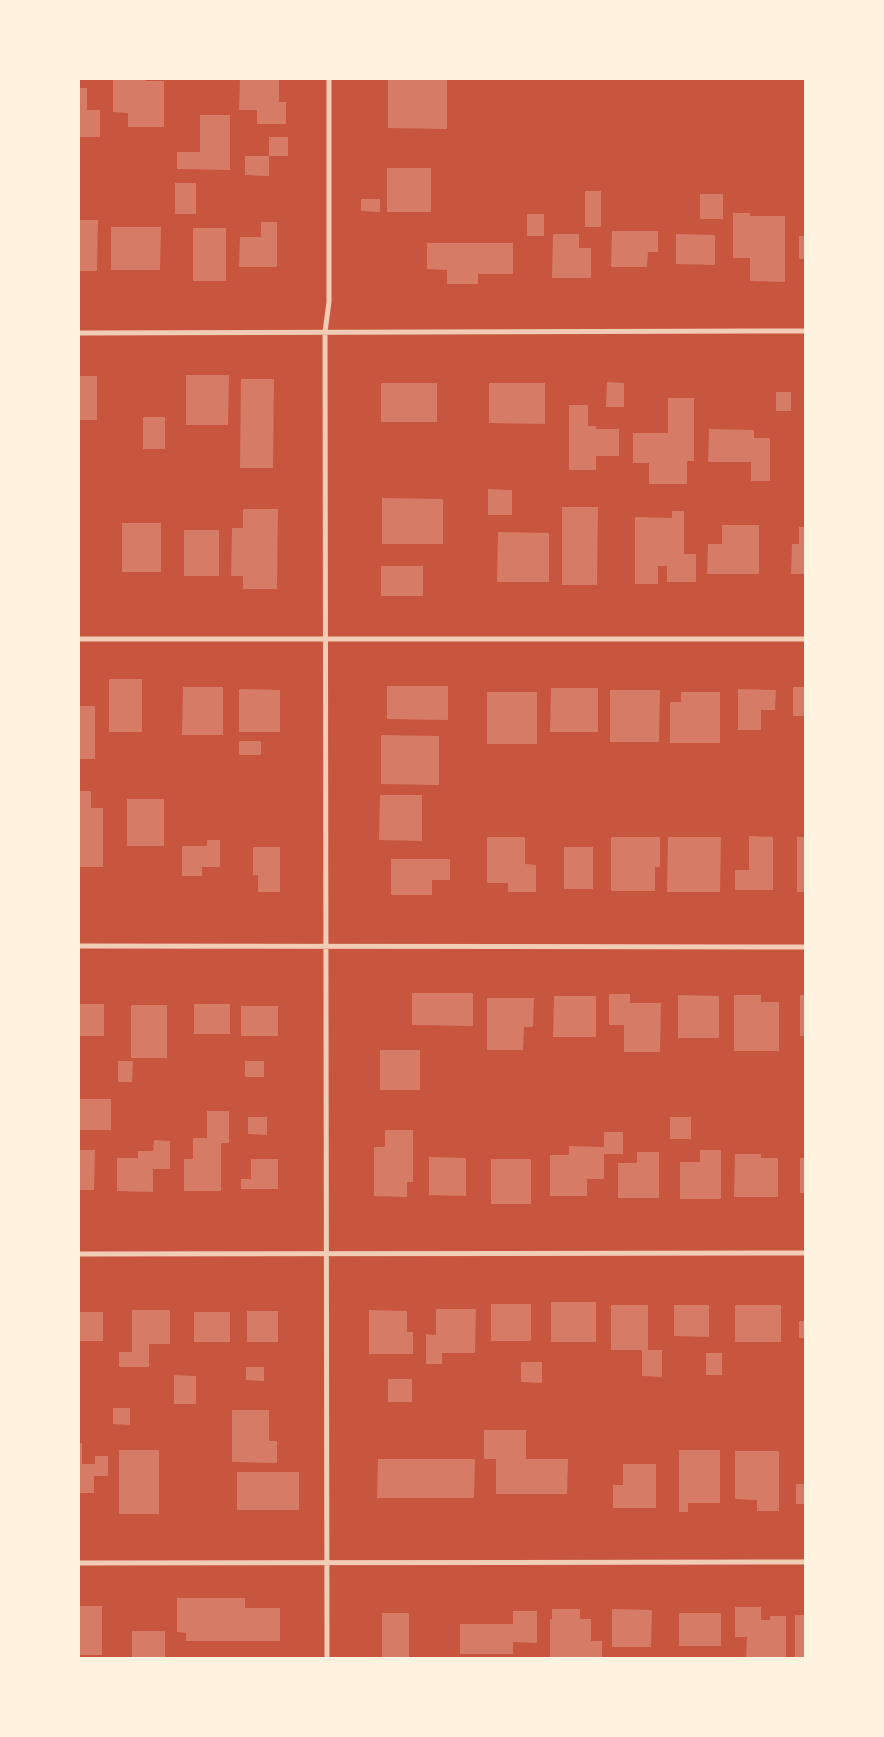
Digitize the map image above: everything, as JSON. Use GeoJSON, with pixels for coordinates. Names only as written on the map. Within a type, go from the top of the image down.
{"type":"FeatureCollection","features":[{"type":"Feature","properties":{"kind":"street"},"geometry":{"type":"LineString","coordinates":[[326,1658],[325,332],[329,302],[329,79]]}},
{"type":"Feature","properties":{"kind":"street"},"geometry":{"type":"LineString","coordinates":[[79,333],[805,331]]}},
{"type":"Feature","properties":{"kind":"street"},"geometry":{"type":"LineString","coordinates":[[79,639],[805,639]]}},
{"type":"Feature","properties":{"kind":"street"},"geometry":{"type":"LineString","coordinates":[[79,946],[805,947]]}},
{"type":"Feature","properties":{"kind":"street"},"geometry":{"type":"LineString","coordinates":[[79,1254],[805,1253]]}},
{"type":"Feature","properties":{"kind":"street"},"geometry":{"type":"LineString","coordinates":[[79,1563],[805,1562]]}},
{"type":"Feature","properties":{"kind":"building"},"geometry":{"type":"Polygon","coordinates":[[[113,79],[164,81],[164,127],[128,127],[128,113],[113,112],[113,79]]]}},
{"type":"Feature","properties":{"kind":"building"},"geometry":{"type":"Polygon","coordinates":[[[240,79],[279,79],[279,102],[286,102],[286,124],[257,124],[257,110],[239,110],[240,79]]]}},
{"type":"Feature","properties":{"kind":"building"},"geometry":{"type":"Polygon","coordinates":[[[388,79],[447,79],[447,129],[388,128],[388,79]]]}},
{"type":"Feature","properties":{"kind":"building"},"geometry":{"type":"Polygon","coordinates":[[[79,88],[87,88],[87,110],[100,110],[100,137],[79,137],[79,88]]]}},
{"type":"Feature","properties":{"kind":"building"},"geometry":{"type":"Polygon","coordinates":[[[200,115],[230,115],[230,170],[177,169],[177,152],[200,152],[200,115]]]}},
{"type":"Feature","properties":{"kind":"building"},"geometry":{"type":"Polygon","coordinates":[[[269,137],[288,137],[288,156],[269,156],[269,137]]]}},
{"type":"Feature","properties":{"kind":"building"},"geometry":{"type":"Polygon","coordinates":[[[245,156],[269,156],[269,176],[245,175],[245,156]]]}},
{"type":"Feature","properties":{"kind":"building"},"geometry":{"type":"Polygon","coordinates":[[[387,168],[431,168],[431,212],[387,212],[387,168]]]}},
{"type":"Feature","properties":{"kind":"building"},"geometry":{"type":"Polygon","coordinates":[[[175,183],[196,183],[196,214],[175,214],[175,183]]]}},
{"type":"Feature","properties":{"kind":"building"},"geometry":{"type":"Polygon","coordinates":[[[585,191],[601,191],[601,227],[585,227],[585,191]]]}},
{"type":"Feature","properties":{"kind":"building"},"geometry":{"type":"Polygon","coordinates":[[[700,194],[723,194],[723,219],[700,219],[700,194]]]}},
{"type":"Feature","properties":{"kind":"building"},"geometry":{"type":"Polygon","coordinates":[[[361,199],[380,199],[380,212],[361,211],[361,199]]]}},
{"type":"Feature","properties":{"kind":"building"},"geometry":{"type":"Polygon","coordinates":[[[733,213],[750,213],[750,216],[785,216],[785,282],[750,281],[750,258],[733,258],[733,213]]]}},
{"type":"Feature","properties":{"kind":"building"},"geometry":{"type":"Polygon","coordinates":[[[527,214],[544,214],[544,236],[527,236],[527,214]]]}},
{"type":"Feature","properties":{"kind":"building"},"geometry":{"type":"Polygon","coordinates":[[[79,220],[98,220],[97,271],[79,271],[79,220]]]}},
{"type":"Feature","properties":{"kind":"building"},"geometry":{"type":"Polygon","coordinates":[[[261,222],[277,222],[277,267],[239,267],[240,237],[261,237],[261,222]]]}},
{"type":"Feature","properties":{"kind":"building"},"geometry":{"type":"Polygon","coordinates":[[[111,227],[161,227],[160,270],[111,270],[111,227]]]}},
{"type":"Feature","properties":{"kind":"building"},"geometry":{"type":"Polygon","coordinates":[[[193,228],[226,228],[226,281],[193,281],[193,228]]]}},
{"type":"Feature","properties":{"kind":"building"},"geometry":{"type":"Polygon","coordinates":[[[612,231],[658,231],[658,252],[648,252],[647,267],[611,267],[612,231]]]}},
{"type":"Feature","properties":{"kind":"building"},"geometry":{"type":"Polygon","coordinates":[[[553,234],[579,234],[579,248],[591,248],[591,278],[552,278],[553,234]]]}},
{"type":"Feature","properties":{"kind":"building"},"geometry":{"type":"Polygon","coordinates":[[[676,234],[715,235],[715,265],[676,264],[676,234]]]}},
{"type":"Feature","properties":{"kind":"building"},"geometry":{"type":"Polygon","coordinates":[[[799,236],[805,236],[805,259],[799,259],[799,236]]]}},
{"type":"Feature","properties":{"kind":"building"},"geometry":{"type":"Polygon","coordinates":[[[427,243],[513,243],[513,274],[478,274],[478,284],[447,284],[447,270],[427,269],[427,243]]]}},
{"type":"Feature","properties":{"kind":"building"},"geometry":{"type":"Polygon","coordinates":[[[186,375],[229,375],[228,425],[186,425],[186,375]]]}},
{"type":"Feature","properties":{"kind":"building"},"geometry":{"type":"Polygon","coordinates":[[[79,376],[97,376],[97,420],[79,420],[79,376]]]}},
{"type":"Feature","properties":{"kind":"building"},"geometry":{"type":"Polygon","coordinates":[[[241,379],[274,379],[273,468],[240,468],[241,379]]]}},
{"type":"Feature","properties":{"kind":"building"},"geometry":{"type":"Polygon","coordinates":[[[607,382],[624,383],[624,407],[606,407],[607,382]]]}},
{"type":"Feature","properties":{"kind":"building"},"geometry":{"type":"Polygon","coordinates":[[[381,383],[437,383],[437,422],[381,422],[381,383]]]}},
{"type":"Feature","properties":{"kind":"building"},"geometry":{"type":"Polygon","coordinates":[[[489,383],[545,383],[545,424],[489,423],[489,383]]]}},
{"type":"Feature","properties":{"kind":"building"},"geometry":{"type":"Polygon","coordinates":[[[776,392],[791,392],[791,411],[776,411],[776,392]]]}},
{"type":"Feature","properties":{"kind":"building"},"geometry":{"type":"Polygon","coordinates":[[[668,398],[694,398],[694,461],[687,461],[687,484],[649,484],[649,463],[633,463],[633,433],[668,433],[668,398]]]}},
{"type":"Feature","properties":{"kind":"building"},"geometry":{"type":"Polygon","coordinates":[[[569,405],[588,405],[588,426],[596,426],[596,429],[619,429],[619,456],[596,456],[596,470],[569,470],[569,405]]]}},
{"type":"Feature","properties":{"kind":"building"},"geometry":{"type":"Polygon","coordinates":[[[143,417],[165,417],[165,449],[143,449],[143,417]]]}},
{"type":"Feature","properties":{"kind":"building"},"geometry":{"type":"Polygon","coordinates":[[[709,429],[754,430],[754,438],[770,438],[770,481],[751,481],[751,462],[708,462],[709,429]]]}},
{"type":"Feature","properties":{"kind":"building"},"geometry":{"type":"Polygon","coordinates":[[[488,489],[512,490],[512,515],[488,515],[488,489]]]}},
{"type":"Feature","properties":{"kind":"building"},"geometry":{"type":"Polygon","coordinates":[[[382,498],[443,499],[443,544],[382,544],[382,498]]]}},
{"type":"Feature","properties":{"kind":"building"},"geometry":{"type":"Polygon","coordinates":[[[562,507],[598,507],[597,585],[562,585],[562,507]]]}},
{"type":"Feature","properties":{"kind":"building"},"geometry":{"type":"Polygon","coordinates":[[[243,509],[278,509],[277,589],[243,589],[243,576],[231,576],[232,528],[243,528],[243,509]]]}},
{"type":"Feature","properties":{"kind":"building"},"geometry":{"type":"Polygon","coordinates":[[[672,511],[684,511],[684,554],[696,554],[696,582],[667,582],[667,566],[658,566],[658,584],[635,584],[635,517],[672,518],[672,511]]]}},
{"type":"Feature","properties":{"kind":"building"},"geometry":{"type":"Polygon","coordinates":[[[122,523],[161,523],[161,572],[122,572],[122,523]]]}},
{"type":"Feature","properties":{"kind":"building"},"geometry":{"type":"Polygon","coordinates":[[[722,525],[759,525],[759,574],[707,574],[708,544],[722,544],[722,525]]]}},
{"type":"Feature","properties":{"kind":"building"},"geometry":{"type":"Polygon","coordinates":[[[799,527],[805,527],[805,574],[791,574],[792,544],[799,544],[799,527]]]}},
{"type":"Feature","properties":{"kind":"building"},"geometry":{"type":"Polygon","coordinates":[[[184,530],[219,530],[219,576],[184,576],[184,530]]]}},
{"type":"Feature","properties":{"kind":"building"},"geometry":{"type":"Polygon","coordinates":[[[498,532],[549,533],[549,582],[497,582],[498,532]]]}},
{"type":"Feature","properties":{"kind":"building"},"geometry":{"type":"Polygon","coordinates":[[[381,566],[423,566],[423,596],[381,596],[381,566]]]}},
{"type":"Feature","properties":{"kind":"building"},"geometry":{"type":"Polygon","coordinates":[[[109,679],[142,679],[142,732],[109,732],[109,679]]]}},
{"type":"Feature","properties":{"kind":"building"},"geometry":{"type":"Polygon","coordinates":[[[387,686],[448,686],[448,720],[387,719],[387,686]]]}},
{"type":"Feature","properties":{"kind":"building"},"geometry":{"type":"Polygon","coordinates":[[[183,687],[223,687],[223,735],[182,735],[183,687]]]}},
{"type":"Feature","properties":{"kind":"building"},"geometry":{"type":"Polygon","coordinates":[[[793,687],[805,687],[805,716],[793,716],[793,687]]]}},
{"type":"Feature","properties":{"kind":"building"},"geometry":{"type":"Polygon","coordinates":[[[551,688],[598,688],[598,732],[550,732],[551,688]]]}},
{"type":"Feature","properties":{"kind":"building"},"geometry":{"type":"Polygon","coordinates":[[[239,689],[280,690],[280,732],[239,732],[239,689]]]}},
{"type":"Feature","properties":{"kind":"building"},"geometry":{"type":"Polygon","coordinates":[[[738,689],[776,690],[775,710],[761,710],[761,730],[738,730],[738,689]]]}},
{"type":"Feature","properties":{"kind":"building"},"geometry":{"type":"Polygon","coordinates":[[[610,690],[660,690],[659,742],[610,742],[610,690]]]}},
{"type":"Feature","properties":{"kind":"building"},"geometry":{"type":"Polygon","coordinates":[[[487,692],[537,692],[537,744],[487,744],[487,692]]]}},
{"type":"Feature","properties":{"kind":"building"},"geometry":{"type":"Polygon","coordinates":[[[681,692],[720,692],[720,743],[670,743],[670,702],[681,702],[681,692]]]}},
{"type":"Feature","properties":{"kind":"building"},"geometry":{"type":"Polygon","coordinates":[[[79,706],[95,706],[95,759],[79,759],[79,706]]]}},
{"type":"Feature","properties":{"kind":"building"},"geometry":{"type":"Polygon","coordinates":[[[381,735],[439,736],[439,785],[381,784],[381,735]]]}},
{"type":"Feature","properties":{"kind":"building"},"geometry":{"type":"Polygon","coordinates":[[[239,741],[261,741],[261,755],[239,755],[239,741]]]}},
{"type":"Feature","properties":{"kind":"building"},"geometry":{"type":"Polygon","coordinates":[[[79,791],[91,791],[91,808],[103,808],[103,867],[79,867],[79,791]]]}},
{"type":"Feature","properties":{"kind":"building"},"geometry":{"type":"Polygon","coordinates":[[[380,795],[422,795],[422,841],[379,840],[380,795]]]}},
{"type":"Feature","properties":{"kind":"building"},"geometry":{"type":"Polygon","coordinates":[[[127,799],[164,799],[164,846],[127,846],[127,799]]]}},
{"type":"Feature","properties":{"kind":"building"},"geometry":{"type":"Polygon","coordinates":[[[749,836],[773,837],[773,890],[735,890],[735,870],[749,870],[749,836]]]}},
{"type":"Feature","properties":{"kind":"building"},"geometry":{"type":"Polygon","coordinates":[[[487,837],[525,837],[525,864],[536,865],[536,892],[508,892],[508,883],[487,883],[487,837]]]}},
{"type":"Feature","properties":{"kind":"building"},"geometry":{"type":"Polygon","coordinates":[[[611,837],[660,837],[660,867],[655,867],[655,891],[611,891],[611,837]]]}},
{"type":"Feature","properties":{"kind":"building"},"geometry":{"type":"Polygon","coordinates":[[[668,837],[721,837],[720,892],[667,892],[668,837]]]}},
{"type":"Feature","properties":{"kind":"building"},"geometry":{"type":"Polygon","coordinates":[[[797,837],[805,837],[804,892],[797,892],[797,837]]]}},
{"type":"Feature","properties":{"kind":"building"},"geometry":{"type":"Polygon","coordinates":[[[207,840],[220,840],[220,867],[202,867],[202,876],[182,876],[182,846],[207,846],[207,840]]]}},
{"type":"Feature","properties":{"kind":"building"},"geometry":{"type":"Polygon","coordinates":[[[253,847],[280,847],[280,892],[258,892],[258,875],[253,875],[253,847]]]}},
{"type":"Feature","properties":{"kind":"building"},"geometry":{"type":"Polygon","coordinates":[[[564,847],[593,847],[593,889],[564,889],[564,847]]]}},
{"type":"Feature","properties":{"kind":"building"},"geometry":{"type":"Polygon","coordinates":[[[391,859],[450,859],[450,880],[432,880],[432,895],[391,895],[391,859]]]}},
{"type":"Feature","properties":{"kind":"building"},"geometry":{"type":"Polygon","coordinates":[[[412,993],[473,993],[473,1026],[412,1025],[412,993]]]}},
{"type":"Feature","properties":{"kind":"building"},"geometry":{"type":"Polygon","coordinates":[[[609,994],[630,994],[630,1003],[661,1003],[660,1052],[624,1052],[624,1025],[609,1025],[609,994]]]}},
{"type":"Feature","properties":{"kind":"building"},"geometry":{"type":"Polygon","coordinates":[[[678,995],[719,996],[719,1038],[678,1038],[678,995]]]}},
{"type":"Feature","properties":{"kind":"building"},"geometry":{"type":"Polygon","coordinates":[[[734,995],[761,995],[761,1002],[779,1002],[779,1051],[734,1051],[734,995]]]}},
{"type":"Feature","properties":{"kind":"building"},"geometry":{"type":"Polygon","coordinates":[[[800,995],[805,995],[805,1036],[800,1036],[800,995]]]}},
{"type":"Feature","properties":{"kind":"building"},"geometry":{"type":"Polygon","coordinates":[[[554,996],[596,996],[596,1037],[553,1037],[554,996]]]}},
{"type":"Feature","properties":{"kind":"building"},"geometry":{"type":"Polygon","coordinates":[[[487,998],[534,998],[533,1027],[524,1027],[523,1050],[487,1050],[487,998]]]}},
{"type":"Feature","properties":{"kind":"building"},"geometry":{"type":"Polygon","coordinates":[[[79,1004],[104,1004],[104,1036],[79,1036],[79,1004]]]}},
{"type":"Feature","properties":{"kind":"building"},"geometry":{"type":"Polygon","coordinates":[[[194,1004],[230,1004],[230,1034],[194,1034],[194,1004]]]}},
{"type":"Feature","properties":{"kind":"building"},"geometry":{"type":"Polygon","coordinates":[[[131,1005],[167,1005],[167,1058],[131,1058],[131,1005]]]}},
{"type":"Feature","properties":{"kind":"building"},"geometry":{"type":"Polygon","coordinates":[[[241,1006],[278,1006],[278,1036],[241,1036],[241,1006]]]}},
{"type":"Feature","properties":{"kind":"building"},"geometry":{"type":"Polygon","coordinates":[[[380,1050],[420,1050],[420,1090],[380,1090],[380,1050]]]}},
{"type":"Feature","properties":{"kind":"building"},"geometry":{"type":"Polygon","coordinates":[[[118,1061],[133,1061],[132,1082],[118,1082],[118,1061]]]}},
{"type":"Feature","properties":{"kind":"building"},"geometry":{"type":"Polygon","coordinates":[[[245,1061],[264,1061],[264,1077],[245,1077],[245,1061]]]}},
{"type":"Feature","properties":{"kind":"building"},"geometry":{"type":"Polygon","coordinates":[[[79,1099],[111,1099],[111,1130],[79,1130],[79,1099]]]}},
{"type":"Feature","properties":{"kind":"building"},"geometry":{"type":"Polygon","coordinates":[[[207,1111],[229,1111],[229,1143],[221,1143],[221,1191],[184,1191],[184,1159],[193,1159],[193,1138],[207,1138],[207,1111]]]}},
{"type":"Feature","properties":{"kind":"building"},"geometry":{"type":"Polygon","coordinates":[[[248,1117],[267,1117],[267,1135],[248,1134],[248,1117]]]}},
{"type":"Feature","properties":{"kind":"building"},"geometry":{"type":"Polygon","coordinates":[[[670,1117],[691,1117],[691,1139],[670,1139],[670,1117]]]}},
{"type":"Feature","properties":{"kind":"building"},"geometry":{"type":"Polygon","coordinates":[[[385,1130],[413,1130],[413,1182],[407,1182],[407,1197],[374,1196],[374,1147],[385,1147],[385,1130]]]}},
{"type":"Feature","properties":{"kind":"building"},"geometry":{"type":"Polygon","coordinates":[[[604,1132],[623,1132],[623,1154],[604,1154],[604,1179],[587,1179],[587,1196],[550,1196],[550,1155],[569,1155],[569,1146],[604,1147],[604,1132]]]}},
{"type":"Feature","properties":{"kind":"building"},"geometry":{"type":"Polygon","coordinates":[[[154,1140],[170,1141],[170,1169],[153,1169],[153,1192],[117,1191],[117,1158],[138,1158],[138,1151],[153,1151],[154,1140]]]}},
{"type":"Feature","properties":{"kind":"building"},"geometry":{"type":"Polygon","coordinates":[[[79,1150],[95,1150],[94,1190],[79,1190],[79,1150]]]}},
{"type":"Feature","properties":{"kind":"building"},"geometry":{"type":"Polygon","coordinates":[[[700,1150],[721,1150],[721,1199],[680,1199],[680,1162],[700,1162],[700,1150]]]}},
{"type":"Feature","properties":{"kind":"building"},"geometry":{"type":"Polygon","coordinates":[[[637,1152],[659,1152],[659,1198],[618,1198],[618,1163],[637,1163],[637,1152]]]}},
{"type":"Feature","properties":{"kind":"building"},"geometry":{"type":"Polygon","coordinates":[[[735,1154],[761,1154],[761,1158],[778,1158],[778,1197],[734,1197],[735,1154]]]}},
{"type":"Feature","properties":{"kind":"building"},"geometry":{"type":"Polygon","coordinates":[[[429,1157],[466,1158],[466,1196],[429,1195],[429,1157]]]}},
{"type":"Feature","properties":{"kind":"building"},"geometry":{"type":"Polygon","coordinates":[[[800,1158],[805,1158],[805,1193],[800,1193],[800,1158]]]}},
{"type":"Feature","properties":{"kind":"building"},"geometry":{"type":"Polygon","coordinates":[[[251,1159],[278,1159],[278,1189],[241,1189],[241,1179],[251,1179],[251,1159]]]}},
{"type":"Feature","properties":{"kind":"building"},"geometry":{"type":"Polygon","coordinates":[[[491,1159],[531,1159],[531,1204],[491,1204],[491,1159]]]}},
{"type":"Feature","properties":{"kind":"building"},"geometry":{"type":"Polygon","coordinates":[[[551,1302],[596,1302],[596,1342],[551,1342],[551,1302]]]}},
{"type":"Feature","properties":{"kind":"building"},"geometry":{"type":"Polygon","coordinates":[[[491,1304],[531,1304],[531,1341],[491,1341],[491,1304]]]}},
{"type":"Feature","properties":{"kind":"building"},"geometry":{"type":"Polygon","coordinates":[[[611,1305],[648,1305],[648,1350],[662,1350],[662,1377],[642,1376],[642,1350],[611,1350],[611,1305]]]}},
{"type":"Feature","properties":{"kind":"building"},"geometry":{"type":"Polygon","coordinates":[[[674,1305],[709,1305],[709,1337],[674,1336],[674,1305]]]}},
{"type":"Feature","properties":{"kind":"building"},"geometry":{"type":"Polygon","coordinates":[[[735,1305],[781,1305],[781,1342],[735,1342],[735,1305]]]}},
{"type":"Feature","properties":{"kind":"building"},"geometry":{"type":"Polygon","coordinates":[[[436,1309],[476,1309],[475,1353],[442,1353],[442,1364],[426,1364],[426,1334],[436,1335],[436,1309]]]}},
{"type":"Feature","properties":{"kind":"building"},"geometry":{"type":"Polygon","coordinates":[[[132,1310],[170,1310],[170,1344],[149,1344],[149,1367],[119,1367],[119,1352],[132,1352],[132,1310]]]}},
{"type":"Feature","properties":{"kind":"building"},"geometry":{"type":"Polygon","coordinates":[[[369,1310],[407,1311],[407,1332],[413,1332],[413,1354],[369,1354],[369,1310]]]}},
{"type":"Feature","properties":{"kind":"building"},"geometry":{"type":"Polygon","coordinates":[[[247,1311],[278,1311],[278,1342],[247,1342],[247,1311]]]}},
{"type":"Feature","properties":{"kind":"building"},"geometry":{"type":"Polygon","coordinates":[[[79,1312],[103,1312],[103,1341],[79,1341],[79,1312]]]}},
{"type":"Feature","properties":{"kind":"building"},"geometry":{"type":"Polygon","coordinates":[[[194,1312],[230,1312],[230,1342],[194,1342],[194,1312]]]}},
{"type":"Feature","properties":{"kind":"building"},"geometry":{"type":"Polygon","coordinates":[[[799,1321],[805,1321],[805,1338],[799,1338],[799,1321]]]}},
{"type":"Feature","properties":{"kind":"building"},"geometry":{"type":"Polygon","coordinates":[[[706,1353],[722,1353],[722,1375],[706,1375],[706,1353]]]}},
{"type":"Feature","properties":{"kind":"building"},"geometry":{"type":"Polygon","coordinates":[[[521,1362],[542,1362],[542,1383],[521,1382],[521,1362]]]}},
{"type":"Feature","properties":{"kind":"building"},"geometry":{"type":"Polygon","coordinates":[[[246,1367],[264,1367],[264,1381],[246,1380],[246,1367]]]}},
{"type":"Feature","properties":{"kind":"building"},"geometry":{"type":"Polygon","coordinates":[[[174,1375],[196,1376],[196,1404],[174,1404],[174,1375]]]}},
{"type":"Feature","properties":{"kind":"building"},"geometry":{"type":"Polygon","coordinates":[[[388,1379],[412,1379],[412,1402],[388,1402],[388,1379]]]}},
{"type":"Feature","properties":{"kind":"building"},"geometry":{"type":"Polygon","coordinates":[[[113,1408],[130,1408],[130,1425],[113,1424],[113,1408]]]}},
{"type":"Feature","properties":{"kind":"building"},"geometry":{"type":"Polygon","coordinates":[[[232,1410],[269,1410],[269,1441],[277,1441],[277,1463],[232,1462],[232,1410]]]}},
{"type":"Feature","properties":{"kind":"building"},"geometry":{"type":"Polygon","coordinates":[[[484,1430],[526,1430],[526,1459],[568,1459],[567,1494],[496,1494],[496,1459],[484,1459],[484,1430]]]}},
{"type":"Feature","properties":{"kind":"building"},"geometry":{"type":"Polygon","coordinates":[[[79,1443],[82,1443],[82,1464],[95,1464],[95,1456],[108,1456],[108,1476],[94,1476],[94,1493],[79,1493],[79,1443]]]}},
{"type":"Feature","properties":{"kind":"building"},"geometry":{"type":"Polygon","coordinates":[[[119,1450],[159,1450],[159,1514],[119,1514],[119,1450]]]}},
{"type":"Feature","properties":{"kind":"building"},"geometry":{"type":"Polygon","coordinates":[[[679,1450],[720,1450],[720,1503],[688,1503],[688,1512],[679,1512],[679,1450]]]}},
{"type":"Feature","properties":{"kind":"building"},"geometry":{"type":"Polygon","coordinates":[[[735,1451],[779,1451],[779,1511],[757,1511],[757,1500],[735,1499],[735,1451]]]}},
{"type":"Feature","properties":{"kind":"building"},"geometry":{"type":"Polygon","coordinates":[[[378,1459],[475,1459],[474,1498],[377,1498],[378,1459]]]}},
{"type":"Feature","properties":{"kind":"building"},"geometry":{"type":"Polygon","coordinates":[[[623,1464],[656,1464],[656,1508],[613,1508],[613,1485],[623,1485],[623,1464]]]}},
{"type":"Feature","properties":{"kind":"building"},"geometry":{"type":"Polygon","coordinates":[[[237,1472],[299,1472],[299,1510],[237,1510],[237,1472]]]}},
{"type":"Feature","properties":{"kind":"building"},"geometry":{"type":"Polygon","coordinates":[[[796,1484],[805,1484],[805,1504],[796,1504],[796,1484]]]}},
{"type":"Feature","properties":{"kind":"building"},"geometry":{"type":"Polygon","coordinates":[[[177,1598],[245,1598],[245,1608],[280,1608],[280,1641],[186,1641],[186,1633],[177,1632],[177,1598]]]}},
{"type":"Feature","properties":{"kind":"building"},"geometry":{"type":"Polygon","coordinates":[[[79,1606],[102,1606],[102,1655],[79,1655],[79,1606]]]}},
{"type":"Feature","properties":{"kind":"building"},"geometry":{"type":"Polygon","coordinates":[[[735,1607],[761,1607],[761,1620],[770,1620],[770,1616],[786,1616],[786,1658],[746,1658],[747,1637],[735,1637],[735,1607]]]}},
{"type":"Feature","properties":{"kind":"building"},"geometry":{"type":"Polygon","coordinates":[[[552,1609],[580,1609],[580,1619],[591,1619],[591,1641],[602,1641],[602,1658],[550,1658],[550,1619],[552,1619],[552,1609]]]}},
{"type":"Feature","properties":{"kind":"building"},"geometry":{"type":"Polygon","coordinates":[[[612,1609],[652,1610],[651,1647],[612,1647],[612,1609]]]}},
{"type":"Feature","properties":{"kind":"building"},"geometry":{"type":"Polygon","coordinates":[[[513,1611],[537,1611],[537,1643],[513,1642],[513,1654],[460,1654],[460,1624],[513,1624],[513,1611]]]}},
{"type":"Feature","properties":{"kind":"building"},"geometry":{"type":"Polygon","coordinates":[[[382,1613],[409,1613],[409,1658],[382,1658],[382,1613]]]}},
{"type":"Feature","properties":{"kind":"building"},"geometry":{"type":"Polygon","coordinates":[[[679,1613],[721,1613],[721,1646],[679,1646],[679,1613]]]}},
{"type":"Feature","properties":{"kind":"building"},"geometry":{"type":"Polygon","coordinates":[[[795,1615],[805,1615],[805,1658],[795,1658],[795,1615]]]}},
{"type":"Feature","properties":{"kind":"building"},"geometry":{"type":"Polygon","coordinates":[[[132,1631],[165,1631],[165,1658],[132,1658],[132,1631]]]}}]}
